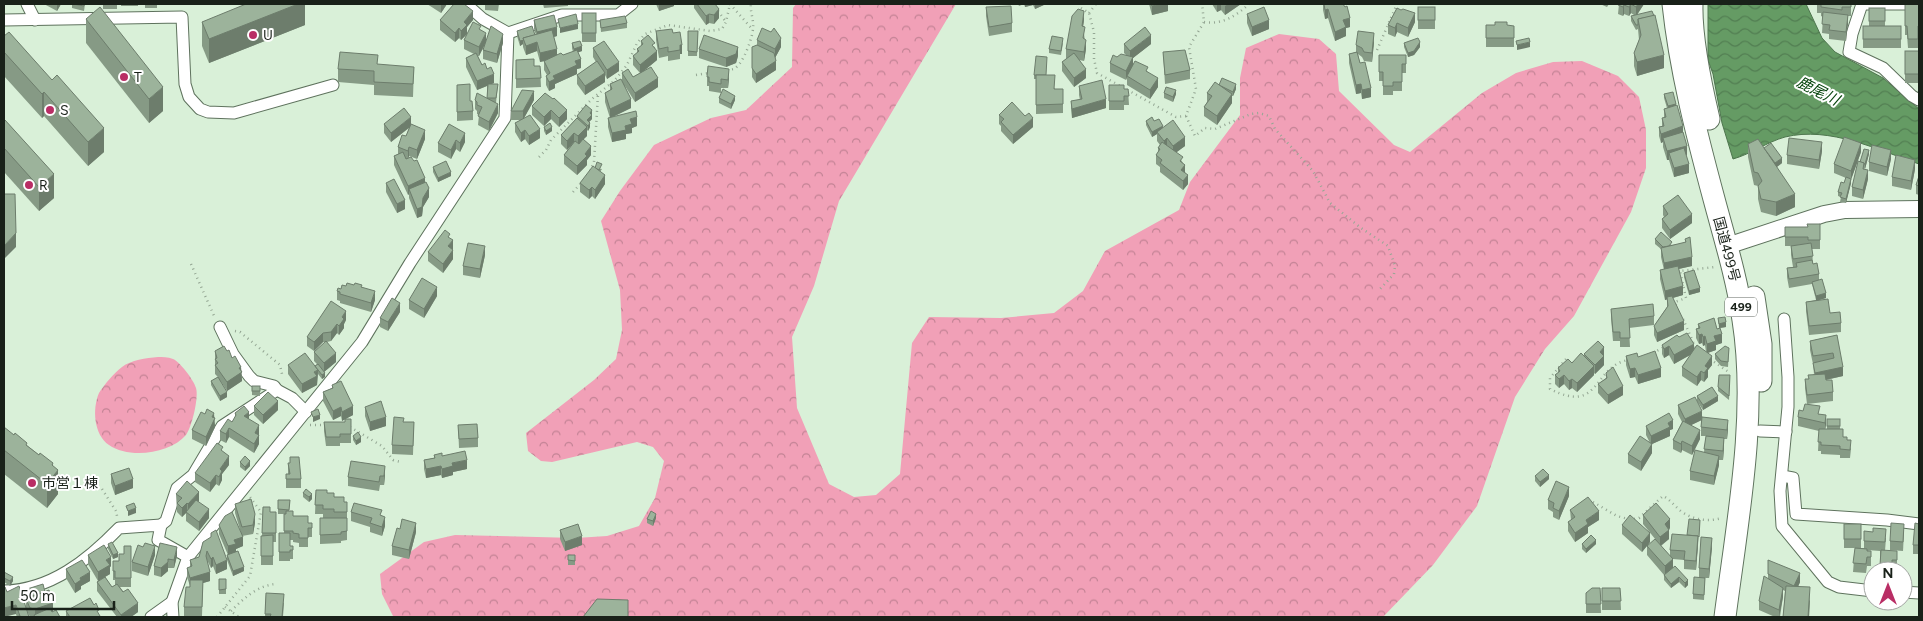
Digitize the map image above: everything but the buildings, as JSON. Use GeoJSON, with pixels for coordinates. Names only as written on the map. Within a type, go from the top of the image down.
{"type":"FeatureCollection","features":[{"type":"Feature","properties":{"kind":"highway","name":"国道499号"},"geometry":{"type":"LineString","coordinates":[[1673,4],[1692,108],[1734,250],[1758,318],[1761,344],[1760,431],[1740,617]]}},
{"type":"Feature","properties":{"kind":"highway","name":"国道499号"},"geometry":{"type":"LineString","coordinates":[[1692,4],[1694,33],[1706,104],[1728,196],[1744,321],[1748,380],[1745,457],[1725,617]]}},
{"type":"Feature","properties":{"kind":"street"},"geometry":{"type":"LineString","coordinates":[[27,4],[35,20]]}},
{"type":"Feature","properties":{"kind":"street"},"geometry":{"type":"LineString","coordinates":[[466,4],[484,19],[508,33],[562,15],[618,15],[632,4]]}},
{"type":"Feature","properties":{"kind":"street"},"geometry":{"type":"LineString","coordinates":[[1919,4],[1862,4],[1852,34],[1849,52],[1883,68],[1912,96],[1919,100]]}},
{"type":"Feature","properties":{"kind":"street"},"geometry":{"type":"LineString","coordinates":[[4,20],[182,17],[185,84],[189,97],[200,109],[208,112],[234,113],[333,85]]}},
{"type":"Feature","properties":{"kind":"street"},"geometry":{"type":"LineString","coordinates":[[173,617],[172,602],[188,557],[374,325],[410,263],[505,118],[508,33]]}},
{"type":"Feature","properties":{"kind":"street"},"geometry":{"type":"LineString","coordinates":[[1734,250],[1824,214],[1845,210],[1919,209]]}},
{"type":"Feature","properties":{"kind":"street"},"geometry":{"type":"LineString","coordinates":[[1784,320],[1788,377],[1786,432],[1780,491],[1782,526],[1828,582],[1839,588],[1863,590]]}},
{"type":"Feature","properties":{"kind":"street"},"geometry":{"type":"LineString","coordinates":[[220,327],[233,354],[254,381],[275,388],[292,398],[306,412]]}},
{"type":"Feature","properties":{"kind":"street"},"geometry":{"type":"LineString","coordinates":[[188,557],[158,540],[177,488],[193,475],[200,466],[211,442],[222,426],[275,388]]}},
{"type":"Feature","properties":{"kind":"street"},"geometry":{"type":"LineString","coordinates":[[1760,431],[1786,432]]}},
{"type":"Feature","properties":{"kind":"street"},"geometry":{"type":"LineString","coordinates":[[1782,476],[1794,478],[1796,514],[1919,524]]}},
{"type":"Feature","properties":{"kind":"street"},"geometry":{"type":"LineString","coordinates":[[4,591],[20,590],[47,582],[58,576],[95,552],[119,528],[162,525]]}},
{"type":"Feature","properties":{"kind":"street"},"geometry":{"type":"LineString","coordinates":[[151,617],[172,602]]}},
{"type":"Feature","properties":{"kind":"path"},"geometry":{"type":"LineString","coordinates":[[539,157],[546,150],[551,140],[615,80],[627,65],[637,44],[645,34],[668,25],[710,31],[722,29],[726,22],[730,4],[753,30]]}},
{"type":"Feature","properties":{"kind":"path"},"geometry":{"type":"LineString","coordinates":[[725,70],[735,68],[744,59],[746,50],[753,37],[750,4]]}},
{"type":"Feature","properties":{"kind":"path"},"geometry":{"type":"LineString","coordinates":[[1089,13],[1096,4]]}},
{"type":"Feature","properties":{"kind":"path"},"geometry":{"type":"LineString","coordinates":[[1202,4],[1204,22],[1189,47],[1196,89],[1186,116],[1195,136],[1205,128],[1215,129],[1250,114],[1259,113],[1269,116],[1274,128],[1313,171],[1330,203],[1361,228],[1388,246],[1395,266],[1394,274],[1380,289]]}},
{"type":"Feature","properties":{"kind":"path"},"geometry":{"type":"LineString","coordinates":[[1204,22],[1214,24],[1230,18],[1249,4]]}},
{"type":"Feature","properties":{"kind":"path"},"geometry":{"type":"LineString","coordinates":[[1377,50],[1397,4]]}},
{"type":"Feature","properties":{"kind":"path"},"geometry":{"type":"LineString","coordinates":[[1081,8],[1089,13],[1094,32],[1094,59],[1097,73],[1176,117],[1186,116]]}},
{"type":"Feature","properties":{"kind":"path"},"geometry":{"type":"LineString","coordinates":[[717,10],[726,22]]}},
{"type":"Feature","properties":{"kind":"path"},"geometry":{"type":"LineString","coordinates":[[696,75],[716,72]]}},
{"type":"Feature","properties":{"kind":"path"},"geometry":{"type":"LineString","coordinates":[[587,175],[594,162],[598,94]]}},
{"type":"Feature","properties":{"kind":"path"},"geometry":{"type":"LineString","coordinates":[[573,192],[582,181]]}},
{"type":"Feature","properties":{"kind":"path"},"geometry":{"type":"LineString","coordinates":[[1734,250],[1680,272],[1686,298],[1675,302],[1697,351],[1731,374],[1748,380]]}},
{"type":"Feature","properties":{"kind":"path"},"geometry":{"type":"LineString","coordinates":[[191,264],[220,327],[240,332],[280,365],[282,374],[275,388]]}},
{"type":"Feature","properties":{"kind":"path"},"geometry":{"type":"LineString","coordinates":[[1646,355],[1672,343]]}},
{"type":"Feature","properties":{"kind":"path"},"geometry":{"type":"LineString","coordinates":[[1566,359],[1550,378],[1550,388],[1562,395],[1578,397],[1588,394],[1615,365],[1630,360]]}},
{"type":"Feature","properties":{"kind":"path"},"geometry":{"type":"LineString","coordinates":[[296,424],[328,425]]}},
{"type":"Feature","properties":{"kind":"path"},"geometry":{"type":"LineString","coordinates":[[343,426],[351,427],[372,439],[382,446],[393,460],[401,462]]}},
{"type":"Feature","properties":{"kind":"path"},"geometry":{"type":"LineString","coordinates":[[102,489],[116,511],[119,528]]}},
{"type":"Feature","properties":{"kind":"path"},"geometry":{"type":"LineString","coordinates":[[217,617],[250,576],[261,512],[244,489]]}},
{"type":"Feature","properties":{"kind":"path"},"geometry":{"type":"LineString","coordinates":[[1593,502],[1617,516],[1632,520],[1639,518],[1663,496],[1684,512],[1708,522],[1738,515]]}},
{"type":"Feature","properties":{"kind":"path"},"geometry":{"type":"LineString","coordinates":[[231,611],[242,600],[266,585],[276,584]]}},
{"type":"Feature","properties":{"kind":"path"},"geometry":{"type":"LineString","coordinates":[[225,607],[239,617]]}},
{"type":"Feature","properties":{"kind":"green space"},"geometry":{"type":"Polygon","coordinates":[[[796,4],[956,4],[839,201],[814,286],[792,337],[797,408],[829,484],[854,497],[876,495],[900,474],[912,343],[929,317],[1001,318],[1054,313],[1083,291],[1105,251],[1179,210],[1190,182],[1240,115],[1240,78],[1246,48],[1279,34],[1319,39],[1336,54],[1339,91],[1394,145],[1410,152],[1482,93],[1516,73],[1553,62],[1582,61],[1618,76],[1639,97],[1646,130],[1646,168],[1631,212],[1574,316],[1545,349],[1515,397],[1477,506],[1433,565],[1383,617],[393,616],[382,594],[380,574],[424,542],[455,535],[576,538],[607,536],[639,526],[655,498],[664,461],[653,447],[637,442],[552,462],[541,461],[528,451],[526,433],[594,380],[616,359],[622,330],[620,290],[601,221],[620,191],[654,145],[711,118],[746,110],[792,67],[793,8],[796,4]]]}},
{"type":"Feature","properties":{"kind":"green space"},"geometry":{"type":"Polygon","coordinates":[[[158,357],[176,360],[195,385],[197,392],[196,405],[193,419],[186,435],[170,447],[149,452],[127,452],[109,445],[104,441],[97,428],[95,414],[99,393],[106,383],[126,365],[139,360],[158,357]]]}},
{"type":"Feature","properties":{"kind":"water","name":"鹿尾川"},"geometry":{"type":"Polygon","coordinates":[[[1708,4],[1806,4],[1822,38],[1835,52],[1883,78],[1919,109],[1919,164],[1854,141],[1836,137],[1802,134],[1785,137],[1733,159],[1722,123],[1713,74],[1708,60],[1708,4]]]}},
{"type":"Feature","properties":{"kind":"place","name":"U"},"geometry":{"type":"Point","coordinates":[253,35]}},
{"type":"Feature","properties":{"kind":"place","name":"T"},"geometry":{"type":"Point","coordinates":[124,77]}},
{"type":"Feature","properties":{"kind":"place","name":"S"},"geometry":{"type":"Point","coordinates":[50,110]}},
{"type":"Feature","properties":{"kind":"place","name":"R"},"geometry":{"type":"Point","coordinates":[29,185]}},
{"type":"Feature","properties":{"kind":"place","name":"市営１棟"},"geometry":{"type":"Point","coordinates":[32,483]}}]}
